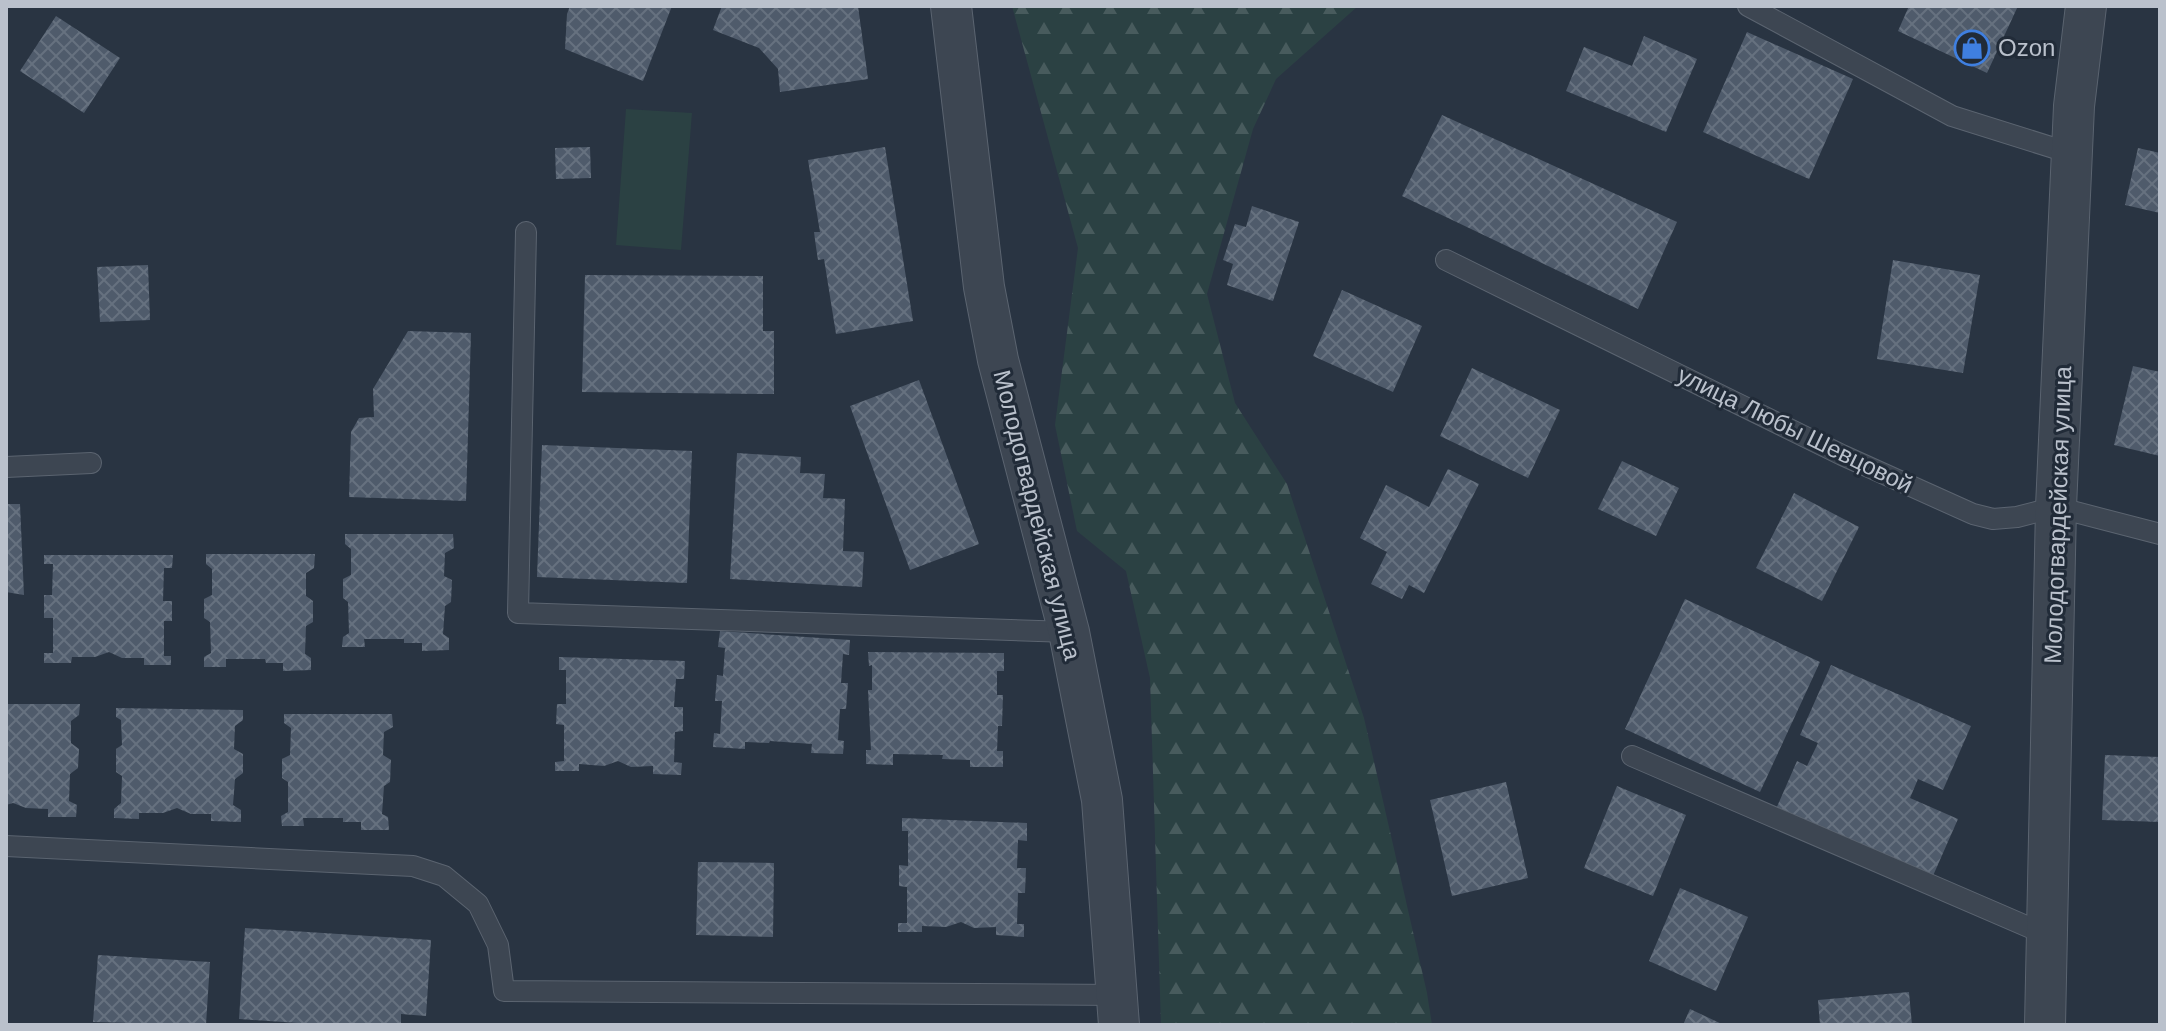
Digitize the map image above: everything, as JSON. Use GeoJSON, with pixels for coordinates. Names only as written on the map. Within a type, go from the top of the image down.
{"type":"FeatureCollection","features":[{"type":"Feature","properties":{"kind":"street","name":"Молодогвардейская улица"},"geometry":{"type":"LineString","coordinates":[[951,6],[984,287],[998,360],[1069,632],[1102,800],[1119,1010]]}},
{"type":"Feature","properties":{"kind":"street","name":"Молодогвардейская улица"},"geometry":{"type":"LineString","coordinates":[[2045,1025],[2056,507],[2074,106],[2086,6]]}},
{"type":"Feature","properties":{"kind":"lane"},"geometry":{"type":"LineString","coordinates":[[1748,6],[1952,116],[2073,154]]}},
{"type":"Feature","properties":{"kind":"lane"},"geometry":{"type":"LineString","coordinates":[[526,232],[518,613],[1069,632]]}},
{"type":"Feature","properties":{"kind":"lane","name":"улица Любы Шевцовой"},"geometry":{"type":"LineString","coordinates":[[1446,260],[1842,455],[1973,514],[1993,519],[2005,518],[2056,507],[2160,534]]}},
{"type":"Feature","properties":{"kind":"lane"},"geometry":{"type":"LineString","coordinates":[[6,467],[91,463]]}},
{"type":"Feature","properties":{"kind":"lane"},"geometry":{"type":"LineString","coordinates":[[1632,756],[2047,935]]}},
{"type":"Feature","properties":{"kind":"lane"},"geometry":{"type":"LineString","coordinates":[[6,846],[413,866],[444,876],[478,904],[498,945],[504,991],[1119,1010]]}},
{"type":"Feature","properties":{"kind":"green space"},"geometry":{"type":"Polygon","coordinates":[[[1012,6],[1358,6],[1276,79],[1253,129],[1207,294],[1235,403],[1287,484],[1364,718],[1432,1025],[1161,1025],[1150,678],[1126,571],[1077,531],[1055,425],[1078,248],[1012,6]]]}},
{"type":"Feature","properties":{"kind":"green space"},"geometry":{"type":"Polygon","coordinates":[[[626,109],[692,113],[681,250],[616,245],[626,109]]]}},
{"type":"Feature","properties":{"kind":"building"},"geometry":{"type":"Polygon","coordinates":[[[570,6],[672,6],[643,81],[565,49],[570,6]]]}},
{"type":"Feature","properties":{"kind":"building"},"geometry":{"type":"Polygon","coordinates":[[[722,6],[858,6],[868,79],[780,92],[778,69],[759,48],[713,30],[722,6]]]}},
{"type":"Feature","properties":{"kind":"building"},"geometry":{"type":"Polygon","coordinates":[[[1909,6],[2018,6],[1987,73],[1898,31],[1909,6]]]}},
{"type":"Feature","properties":{"kind":"building"},"geometry":{"type":"Polygon","coordinates":[[[56,16],[120,58],[84,113],[20,71],[56,16]]]}},
{"type":"Feature","properties":{"kind":"building"},"geometry":{"type":"Polygon","coordinates":[[[1747,32],[1853,79],[1809,179],[1703,132],[1747,32]]]}},
{"type":"Feature","properties":{"kind":"building"},"geometry":{"type":"Polygon","coordinates":[[[1644,36],[1697,59],[1666,132],[1566,91],[1584,47],[1632,66],[1644,36]]]}},
{"type":"Feature","properties":{"kind":"building"},"geometry":{"type":"Polygon","coordinates":[[[1442,115],[1677,222],[1638,309],[1402,196],[1442,115]]]}},
{"type":"Feature","properties":{"kind":"building"},"geometry":{"type":"Polygon","coordinates":[[[590,147],[591,178],[556,179],[555,148],[590,147]]]}},
{"type":"Feature","properties":{"kind":"building"},"geometry":{"type":"Polygon","coordinates":[[[885,147],[913,321],[836,334],[824,259],[818,260],[814,232],[820,232],[808,160],[885,147]]]}},
{"type":"Feature","properties":{"kind":"building"},"geometry":{"type":"Polygon","coordinates":[[[2138,148],[2160,153],[2160,213],[2125,205],[2138,148]]]}},
{"type":"Feature","properties":{"kind":"building"},"geometry":{"type":"Polygon","coordinates":[[[1252,206],[1299,222],[1273,301],[1227,285],[1233,264],[1223,260],[1235,224],[1246,227],[1252,206]]]}},
{"type":"Feature","properties":{"kind":"building"},"geometry":{"type":"Polygon","coordinates":[[[1893,260],[1980,275],[1963,373],[1877,359],[1893,260]]]}},
{"type":"Feature","properties":{"kind":"building"},"geometry":{"type":"Polygon","coordinates":[[[148,265],[150,320],[100,322],[97,267],[148,265]]]}},
{"type":"Feature","properties":{"kind":"building"},"geometry":{"type":"Polygon","coordinates":[[[585,275],[763,276],[763,331],[774,331],[774,394],[582,392],[585,275]]]}},
{"type":"Feature","properties":{"kind":"building"},"geometry":{"type":"Polygon","coordinates":[[[1342,290],[1422,326],[1393,392],[1313,356],[1342,290]]]}},
{"type":"Feature","properties":{"kind":"building"},"geometry":{"type":"Polygon","coordinates":[[[408,331],[471,333],[466,501],[349,497],[351,432],[359,418],[374,417],[373,389],[408,331]]]}},
{"type":"Feature","properties":{"kind":"building"},"geometry":{"type":"Polygon","coordinates":[[[2133,366],[2160,372],[2160,456],[2114,445],[2133,366]]]}},
{"type":"Feature","properties":{"kind":"building"},"geometry":{"type":"Polygon","coordinates":[[[1472,368],[1560,410],[1528,478],[1440,436],[1472,368]]]}},
{"type":"Feature","properties":{"kind":"building"},"geometry":{"type":"Polygon","coordinates":[[[919,380],[979,544],[910,570],[850,406],[919,380]]]}},
{"type":"Feature","properties":{"kind":"building"},"geometry":{"type":"Polygon","coordinates":[[[542,445],[692,451],[687,583],[537,577],[542,445]]]}},
{"type":"Feature","properties":{"kind":"building"},"geometry":{"type":"Polygon","coordinates":[[[737,453],[801,457],[800,473],[825,474],[823,498],[845,499],[843,551],[864,552],[862,587],[730,579],[737,453]]]}},
{"type":"Feature","properties":{"kind":"building"},"geometry":{"type":"Polygon","coordinates":[[[1622,461],[1679,488],[1656,536],[1598,509],[1622,461]]]}},
{"type":"Feature","properties":{"kind":"building"},"geometry":{"type":"Polygon","coordinates":[[[1448,469],[1479,484],[1424,593],[1409,585],[1402,599],[1371,584],[1387,552],[1360,538],[1386,485],[1429,507],[1448,469]]]}},
{"type":"Feature","properties":{"kind":"building"},"geometry":{"type":"Polygon","coordinates":[[[1794,493],[1859,527],[1822,601],[1756,568],[1794,493]]]}},
{"type":"Feature","properties":{"kind":"building"},"geometry":{"type":"Polygon","coordinates":[[[6,504],[20,504],[24,595],[6,592],[6,504]]]}},
{"type":"Feature","properties":{"kind":"building"},"geometry":{"type":"Polygon","coordinates":[[[345,534],[453,534],[454,548],[445,553],[444,576],[452,580],[451,602],[445,606],[443,634],[449,638],[449,650],[422,651],[422,643],[404,643],[404,639],[364,639],[365,647],[342,647],[343,637],[349,633],[348,602],[343,598],[343,579],[351,575],[351,549],[345,544],[345,534]]]}},
{"type":"Feature","properties":{"kind":"building"},"geometry":{"type":"Polygon","coordinates":[[[206,554],[315,554],[314,568],[306,573],[306,596],[313,601],[313,622],[306,626],[305,654],[311,658],[311,670],[283,671],[283,663],[266,663],[265,659],[226,659],[226,667],[204,667],[204,657],[211,653],[210,622],[204,618],[204,599],[212,595],[212,569],[206,564],[206,554]]]}},
{"type":"Feature","properties":{"kind":"building"},"geometry":{"type":"Polygon","coordinates":[[[44,555],[173,555],[172,568],[164,568],[163,601],[172,601],[172,621],[164,621],[164,656],[171,656],[171,665],[144,665],[144,658],[122,658],[109,652],[95,657],[72,657],[71,663],[44,663],[44,653],[53,653],[53,618],[44,618],[44,595],[52,595],[53,564],[44,564],[44,555]]]}},
{"type":"Feature","properties":{"kind":"building"},"geometry":{"type":"Polygon","coordinates":[[[1685,599],[1820,662],[1760,792],[1625,729],[1685,599]]]}},
{"type":"Feature","properties":{"kind":"building"},"geometry":{"type":"Polygon","coordinates":[[[720,631],[850,640],[849,655],[843,654],[841,683],[848,683],[846,709],[840,709],[838,740],[844,741],[843,754],[811,753],[812,744],[770,741],[745,742],[745,749],[713,747],[714,733],[720,734],[722,701],[715,701],[717,675],[723,676],[725,648],[718,647],[720,631]]]}},
{"type":"Feature","properties":{"kind":"building"},"geometry":{"type":"Polygon","coordinates":[[[868,652],[1004,653],[1004,671],[997,671],[997,695],[1003,695],[997,751],[1003,751],[1003,767],[970,767],[970,760],[942,759],[943,755],[893,754],[893,765],[866,764],[866,750],[871,750],[868,690],[872,690],[872,665],[869,666],[868,652]]]}},
{"type":"Feature","properties":{"kind":"building"},"geometry":{"type":"Polygon","coordinates":[[[559,657],[685,661],[684,679],[676,679],[674,707],[683,707],[683,731],[675,732],[674,762],[682,763],[681,775],[653,774],[653,766],[631,767],[618,761],[604,766],[579,764],[579,771],[555,771],[555,762],[564,761],[564,725],[556,724],[557,704],[566,704],[566,670],[559,670],[559,657]]]}},
{"type":"Feature","properties":{"kind":"building"},"geometry":{"type":"Polygon","coordinates":[[[1831,665],[1971,726],[1943,790],[1918,779],[1910,798],[1958,819],[1932,878],[1776,809],[1797,761],[1807,766],[1818,743],[1800,735],[1831,665]]]}},
{"type":"Feature","properties":{"kind":"building"},"geometry":{"type":"Polygon","coordinates":[[[6,704],[80,704],[79,715],[71,721],[71,743],[79,749],[78,768],[70,774],[69,801],[77,805],[76,817],[48,817],[48,809],[26,808],[13,803],[6,805],[6,704]]]}},
{"type":"Feature","properties":{"kind":"building"},"geometry":{"type":"Polygon","coordinates":[[[116,708],[243,710],[243,720],[235,726],[234,749],[243,754],[243,773],[235,779],[233,805],[241,810],[241,822],[211,821],[211,814],[191,814],[177,808],[163,813],[139,813],[139,819],[114,818],[114,809],[121,803],[122,776],[116,772],[116,749],[122,745],[121,720],[116,717],[116,708]]]}},
{"type":"Feature","properties":{"kind":"building"},"geometry":{"type":"Polygon","coordinates":[[[284,714],[392,714],[393,727],[384,732],[383,755],[391,760],[390,782],[384,786],[382,814],[388,817],[389,830],[361,830],[361,822],[343,822],[343,818],[303,818],[304,826],[282,826],[281,816],[288,812],[288,782],[282,778],[282,759],[290,755],[291,728],[284,723],[284,714]]]}},
{"type":"Feature","properties":{"kind":"building"},"geometry":{"type":"Polygon","coordinates":[[[2105,755],[2160,757],[2160,822],[2102,820],[2105,755]]]}},
{"type":"Feature","properties":{"kind":"building"},"geometry":{"type":"Polygon","coordinates":[[[1506,782],[1528,878],[1452,896],[1430,800],[1506,782]]]}},
{"type":"Feature","properties":{"kind":"building"},"geometry":{"type":"Polygon","coordinates":[[[1617,786],[1686,815],[1653,896],[1584,868],[1617,786]]]}},
{"type":"Feature","properties":{"kind":"building"},"geometry":{"type":"Polygon","coordinates":[[[902,818],[1027,823],[1027,841],[1018,840],[1017,868],[1026,868],[1025,893],[1018,893],[1017,924],[1024,924],[1024,937],[996,935],[996,927],[974,928],[961,922],[946,927],[922,926],[922,932],[898,932],[898,923],[907,923],[907,887],[899,886],[899,865],[908,866],[908,831],[902,831],[902,818]]]}},
{"type":"Feature","properties":{"kind":"building"},"geometry":{"type":"Polygon","coordinates":[[[698,862],[774,863],[773,937],[696,935],[698,862]]]}},
{"type":"Feature","properties":{"kind":"building"},"geometry":{"type":"Polygon","coordinates":[[[1680,888],[1748,917],[1716,991],[1649,961],[1680,888]]]}},
{"type":"Feature","properties":{"kind":"building"},"geometry":{"type":"Polygon","coordinates":[[[245,928],[431,940],[426,1016],[401,1014],[401,1025],[327,1025],[239,1019],[245,928]]]}},
{"type":"Feature","properties":{"kind":"building"},"geometry":{"type":"Polygon","coordinates":[[[98,955],[210,962],[206,1025],[93,1022],[98,955]]]}},
{"type":"Feature","properties":{"kind":"building"},"geometry":{"type":"Polygon","coordinates":[[[1909,992],[1912,1025],[1820,1025],[1818,1000],[1909,992]]]}},
{"type":"Feature","properties":{"kind":"building"},"geometry":{"type":"Polygon","coordinates":[[[1690,1009],[1724,1025],[1683,1025],[1690,1009]]]}},
{"type":"Feature","properties":{"kind":"place","name":"Ozon"},"geometry":{"type":"Point","coordinates":[1972,48]}}]}
